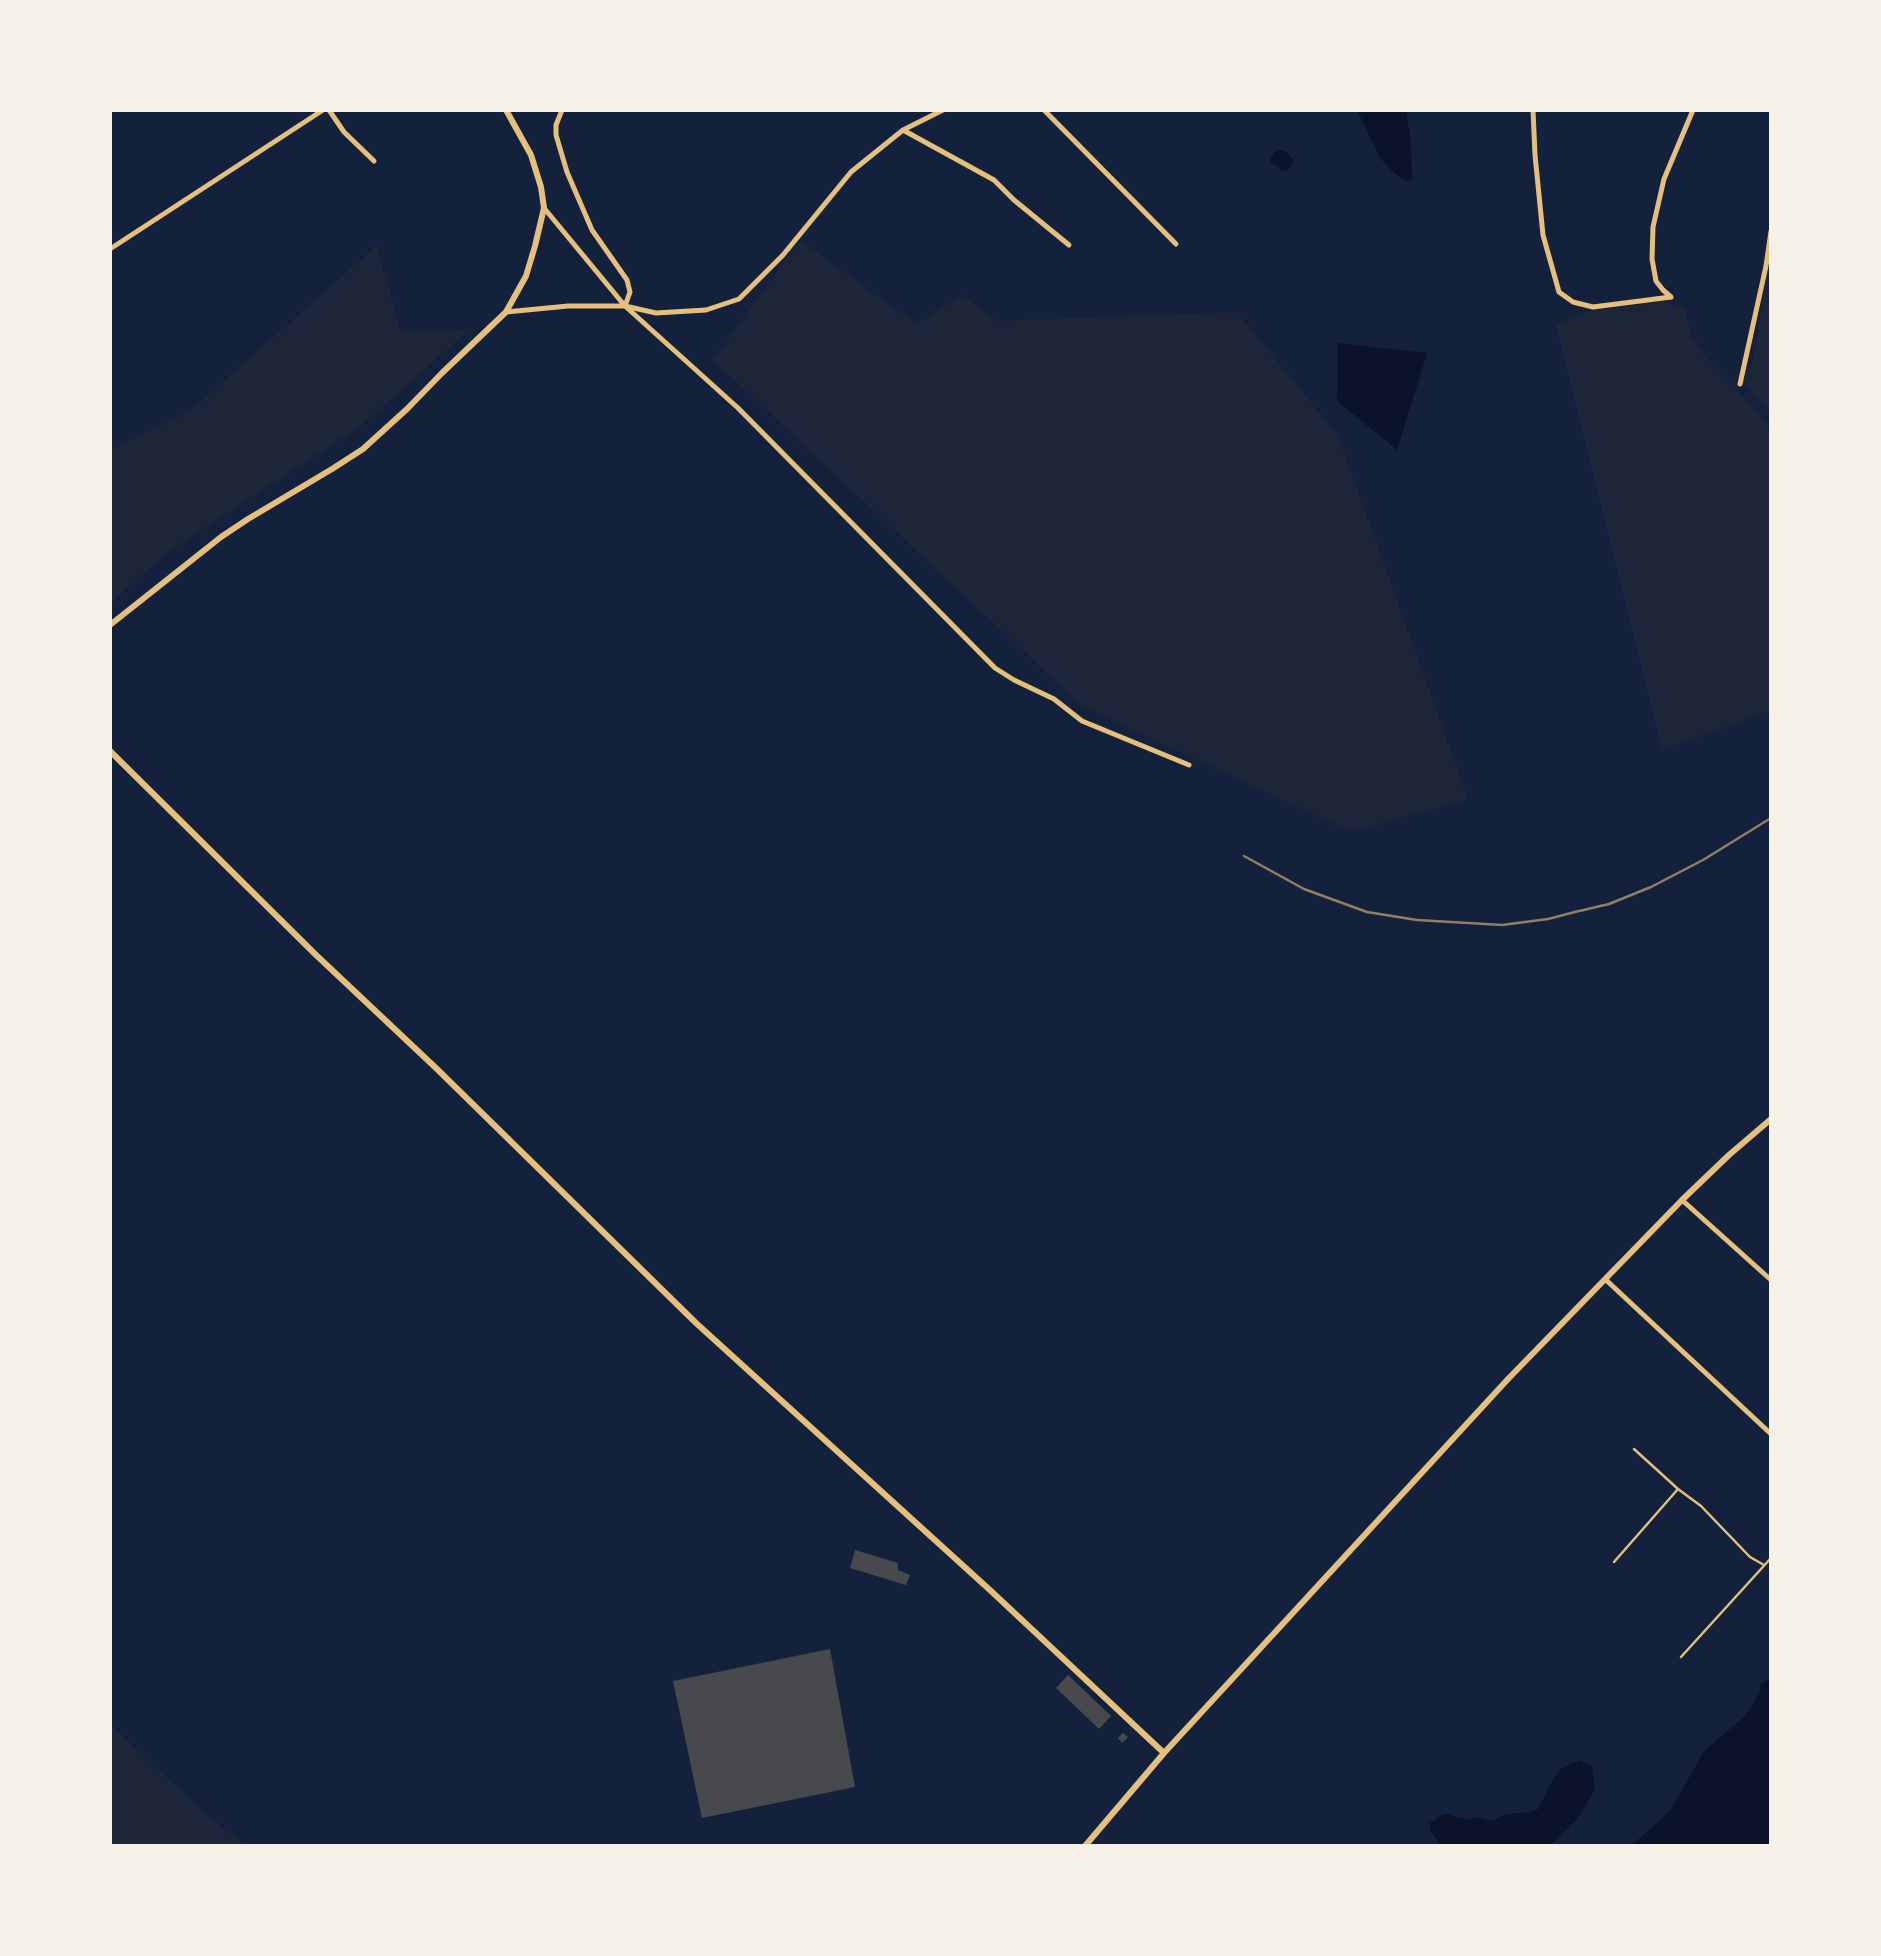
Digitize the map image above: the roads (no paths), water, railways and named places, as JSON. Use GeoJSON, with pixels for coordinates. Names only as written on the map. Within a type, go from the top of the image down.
{"type":"FeatureCollection","features":[{"type":"Feature","properties":{"kind":"street"},"geometry":{"type":"LineString","coordinates":[[110,249],[323,110]]}},
{"type":"Feature","properties":{"kind":"street"},"geometry":{"type":"LineString","coordinates":[[329,110],[344,132],[374,161]]}},
{"type":"Feature","properties":{"kind":"street"},"geometry":{"type":"LineString","coordinates":[[110,625],[221,537],[363,449],[506,312],[526,276],[544,208],[531,155],[506,110]]}},
{"type":"Feature","properties":{"kind":"street"},"geometry":{"type":"LineString","coordinates":[[562,110],[556,125],[556,135],[567,172],[592,230],[629,283],[630,292],[625,306]]}},
{"type":"Feature","properties":{"kind":"street"},"geometry":{"type":"LineString","coordinates":[[506,312],[568,306],[625,306],[656,313],[706,310],[739,299],[783,256],[851,172],[903,130],[943,110]]}},
{"type":"Feature","properties":{"kind":"street"},"geometry":{"type":"LineString","coordinates":[[1044,110],[1176,244]]}},
{"type":"Feature","properties":{"kind":"street"},"geometry":{"type":"LineString","coordinates":[[1533,110],[1543,234],[1559,292],[1573,302],[1593,307],[1671,297],[1656,281],[1652,259],[1653,227],[1664,179],[1693,110]]}},
{"type":"Feature","properties":{"kind":"street"},"geometry":{"type":"LineString","coordinates":[[903,130],[994,180],[1069,245]]}},
{"type":"Feature","properties":{"kind":"street"},"geometry":{"type":"LineString","coordinates":[[544,208],[625,306],[738,408],[995,668],[1054,699],[1082,721],[1189,765]]}},
{"type":"Feature","properties":{"kind":"street"},"geometry":{"type":"LineString","coordinates":[[1740,384],[1771,231]]}},
{"type":"Feature","properties":{"kind":"street"},"geometry":{"type":"LineString","coordinates":[[110,751],[696,1323],[991,1591],[1164,1753]]}},
{"type":"Feature","properties":{"kind":"street"},"geometry":{"type":"LineString","coordinates":[[1085,1846],[1164,1753],[1501,1387],[1682,1200],[1771,1119]]}},
{"type":"Feature","properties":{"kind":"street"},"geometry":{"type":"LineString","coordinates":[[1682,1200],[1771,1280]]}},
{"type":"Feature","properties":{"kind":"street"},"geometry":{"type":"LineString","coordinates":[[1605,1279],[1771,1434]]}},
{"type":"Feature","properties":{"kind":"lane"},"geometry":{"type":"LineString","coordinates":[[1634,1449],[1701,1506],[1751,1558],[1764,1565]]}},
{"type":"Feature","properties":{"kind":"lane"},"geometry":{"type":"LineString","coordinates":[[1614,1562],[1678,1489]]}},
{"type":"Feature","properties":{"kind":"lane"},"geometry":{"type":"LineString","coordinates":[[1681,1657],[1771,1558]]}},
{"type":"Feature","properties":{"kind":"railway"},"geometry":{"type":"LineString","coordinates":[[1244,856],[1304,889],[1367,912],[1417,920],[1502,925],[1548,919],[1609,904],[1651,887],[1703,860],[1771,818]]}}]}
